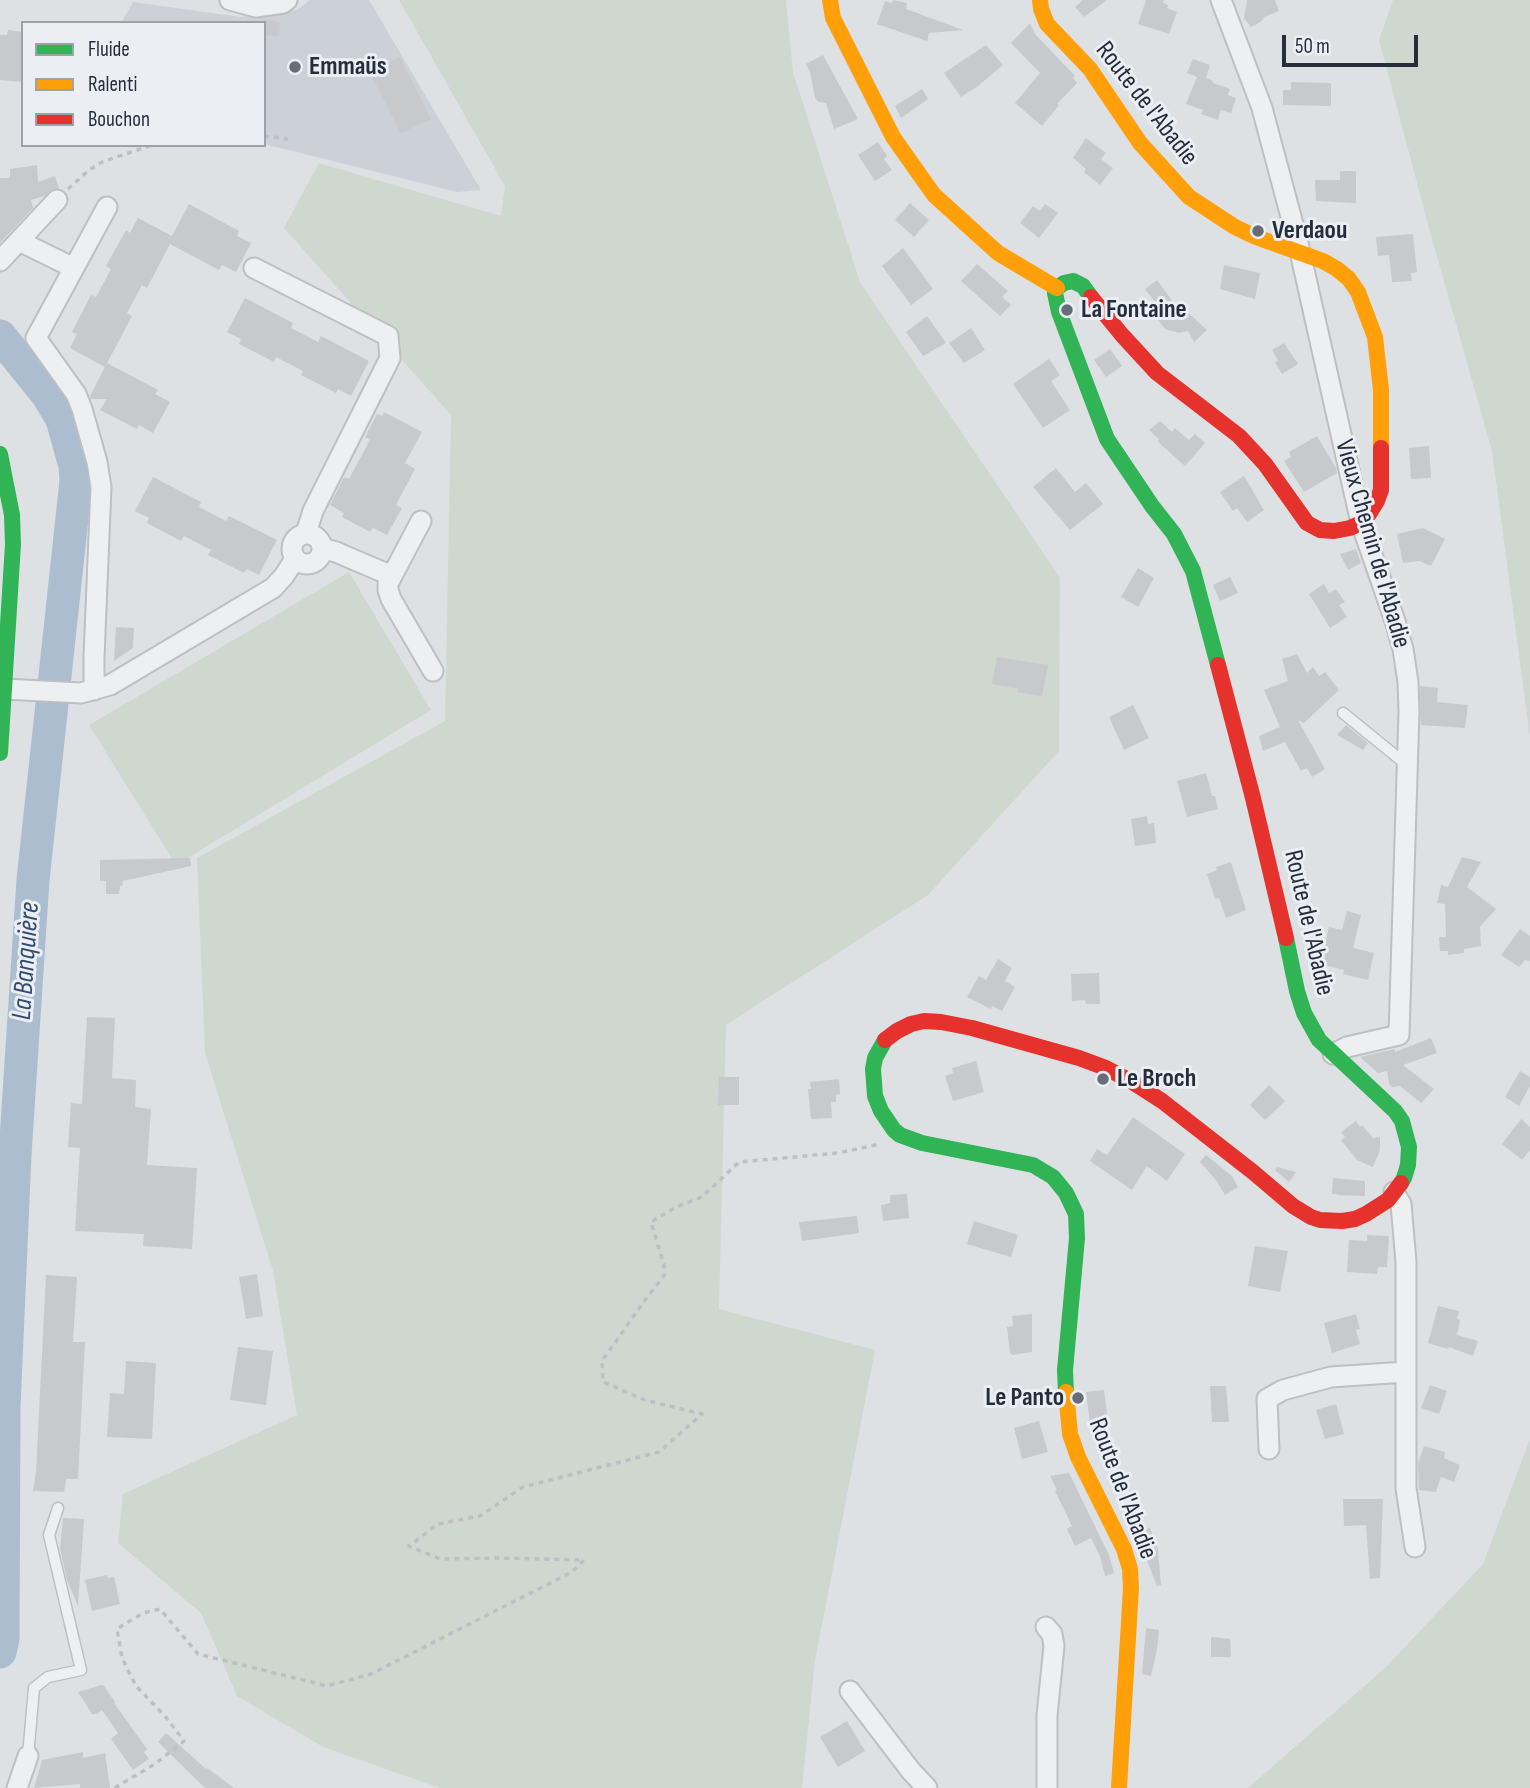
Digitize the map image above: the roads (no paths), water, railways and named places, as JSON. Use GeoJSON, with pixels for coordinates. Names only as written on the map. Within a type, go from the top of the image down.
{"type":"FeatureCollection","features":[{"type":"Feature","properties":{"kind":"street"},"geometry":{"type":"LineString","coordinates":[[230,0],[256,7],[287,0]]}},
{"type":"Feature","properties":{"kind":"street"},"geometry":{"type":"LineString","coordinates":[[830,0],[833,18],[893,137],[934,195],[998,253],[1057,288],[1073,281],[1083,286],[1157,373],[1252,450],[1307,523],[1320,530],[1334,531],[1361,523]]}},
{"type":"Feature","properties":{"kind":"street","name":"Route de l'Abadie"},"geometry":{"type":"LineString","coordinates":[[1040,0],[1047,24],[1090,69],[1140,143],[1189,197],[1215,215],[1256,237],[1323,261],[1349,279],[1358,292],[1375,337],[1381,390],[1381,490],[1377,501],[1361,523]]}},
{"type":"Feature","properties":{"kind":"street","name":"Vieux Chemin de l'Abadie"},"geometry":{"type":"LineString","coordinates":[[1220,0],[1262,108],[1300,252],[1361,523],[1403,649],[1408,682],[1408,765],[1399,1035],[1347,1047],[1333,1054]]}},
{"type":"Feature","properties":{"kind":"street"},"geometry":{"type":"LineString","coordinates":[[0,261],[57,200]]}},
{"type":"Feature","properties":{"kind":"street"},"geometry":{"type":"LineString","coordinates":[[88,692],[94,657],[101,487],[97,463],[76,394],[36,338],[107,207]]}},
{"type":"Feature","properties":{"kind":"street"},"geometry":{"type":"LineString","coordinates":[[19,241],[74,268]]}},
{"type":"Feature","properties":{"kind":"street"},"geometry":{"type":"LineString","coordinates":[[254,268],[388,336],[390,358],[313,511],[306,533]]}},
{"type":"Feature","properties":{"kind":"street","name":"Route de l'Abadie"},"geometry":{"type":"LineString","coordinates":[[1057,288],[1055,293],[1059,312],[1107,439],[1174,534],[1193,571],[1253,798],[1304,1013],[1319,1040],[1395,1111],[1402,1121],[1409,1147],[1405,1178],[1388,1200],[1355,1219],[1320,1220],[1293,1206],[1162,1101],[1106,1068],[1079,1058],[993,1033],[925,1021],[911,1024],[886,1039],[875,1058],[875,1096],[887,1121],[900,1135],[922,1143],[1033,1166],[1053,1177],[1066,1193],[1076,1214],[1077,1238],[1065,1370],[1070,1434],[1078,1457],[1124,1549],[1130,1569],[1119,1788]]}},
{"type":"Feature","properties":{"kind":"street"},"geometry":{"type":"LineString","coordinates":[[0,454],[12,515],[14,690],[1,740]]}},
{"type":"Feature","properties":{"kind":"street"},"geometry":{"type":"LineString","coordinates":[[421,521],[388,584],[391,599],[433,671]]}},
{"type":"Feature","properties":{"kind":"street"},"geometry":{"type":"LineString","coordinates":[[306,533],[319,539],[322,548],[315,562],[305,564],[292,555],[291,545],[297,537],[306,533]]}},
{"type":"Feature","properties":{"kind":"street"},"geometry":{"type":"LineString","coordinates":[[322,548],[392,576]]}},
{"type":"Feature","properties":{"kind":"street"},"geometry":{"type":"LineString","coordinates":[[14,690],[88,692],[110,685],[273,587],[295,559]]}},
{"type":"Feature","properties":{"kind":"street"},"geometry":{"type":"LineString","coordinates":[[1394,1192],[1401,1204],[1406,1262],[1406,1488],[1415,1547]]}},
{"type":"Feature","properties":{"kind":"street"},"geometry":{"type":"LineString","coordinates":[[1269,1449],[1267,1399],[1283,1390],[1331,1377],[1405,1372]]}},
{"type":"Feature","properties":{"kind":"street"},"geometry":{"type":"LineString","coordinates":[[1046,1627],[1052,1633],[1054,1646],[1047,1715],[1047,1788]]}},
{"type":"Feature","properties":{"kind":"street"},"geometry":{"type":"LineString","coordinates":[[850,1691],[927,1788]]}},
{"type":"Feature","properties":{"kind":"street"},"geometry":{"type":"LineString","coordinates":[[17,1788],[28,1756]]}},
{"type":"Feature","properties":{"kind":"lane"},"geometry":{"type":"LineString","coordinates":[[1343,713],[1408,765]]}},
{"type":"Feature","properties":{"kind":"lane"},"geometry":{"type":"LineString","coordinates":[[28,1756],[34,1688],[48,1676],[81,1670],[49,1535],[58,1508]]}},
{"type":"Feature","properties":{"kind":"waterway","name":"La Banquière"},"geometry":{"type":"LineString","coordinates":[[0,336],[47,394],[62,419],[75,466],[76,481],[33,880],[15,1155],[4,1407],[3,1639],[0,1652]]}},
{"type":"Feature","properties":{"kind":"place","name":"Emmaüs"},"geometry":{"type":"Point","coordinates":[295,67]}},
{"type":"Feature","properties":{"kind":"place","name":"Verdaou"},"geometry":{"type":"Point","coordinates":[1258,231]}},
{"type":"Feature","properties":{"kind":"place","name":"La Fontaine"},"geometry":{"type":"Point","coordinates":[1067,310]}},
{"type":"Feature","properties":{"kind":"place","name":"Le Broch"},"geometry":{"type":"Point","coordinates":[1103,1079]}},
{"type":"Feature","properties":{"kind":"place","name":"Le Panto"},"geometry":{"type":"Point","coordinates":[1078,1398]}}]}
